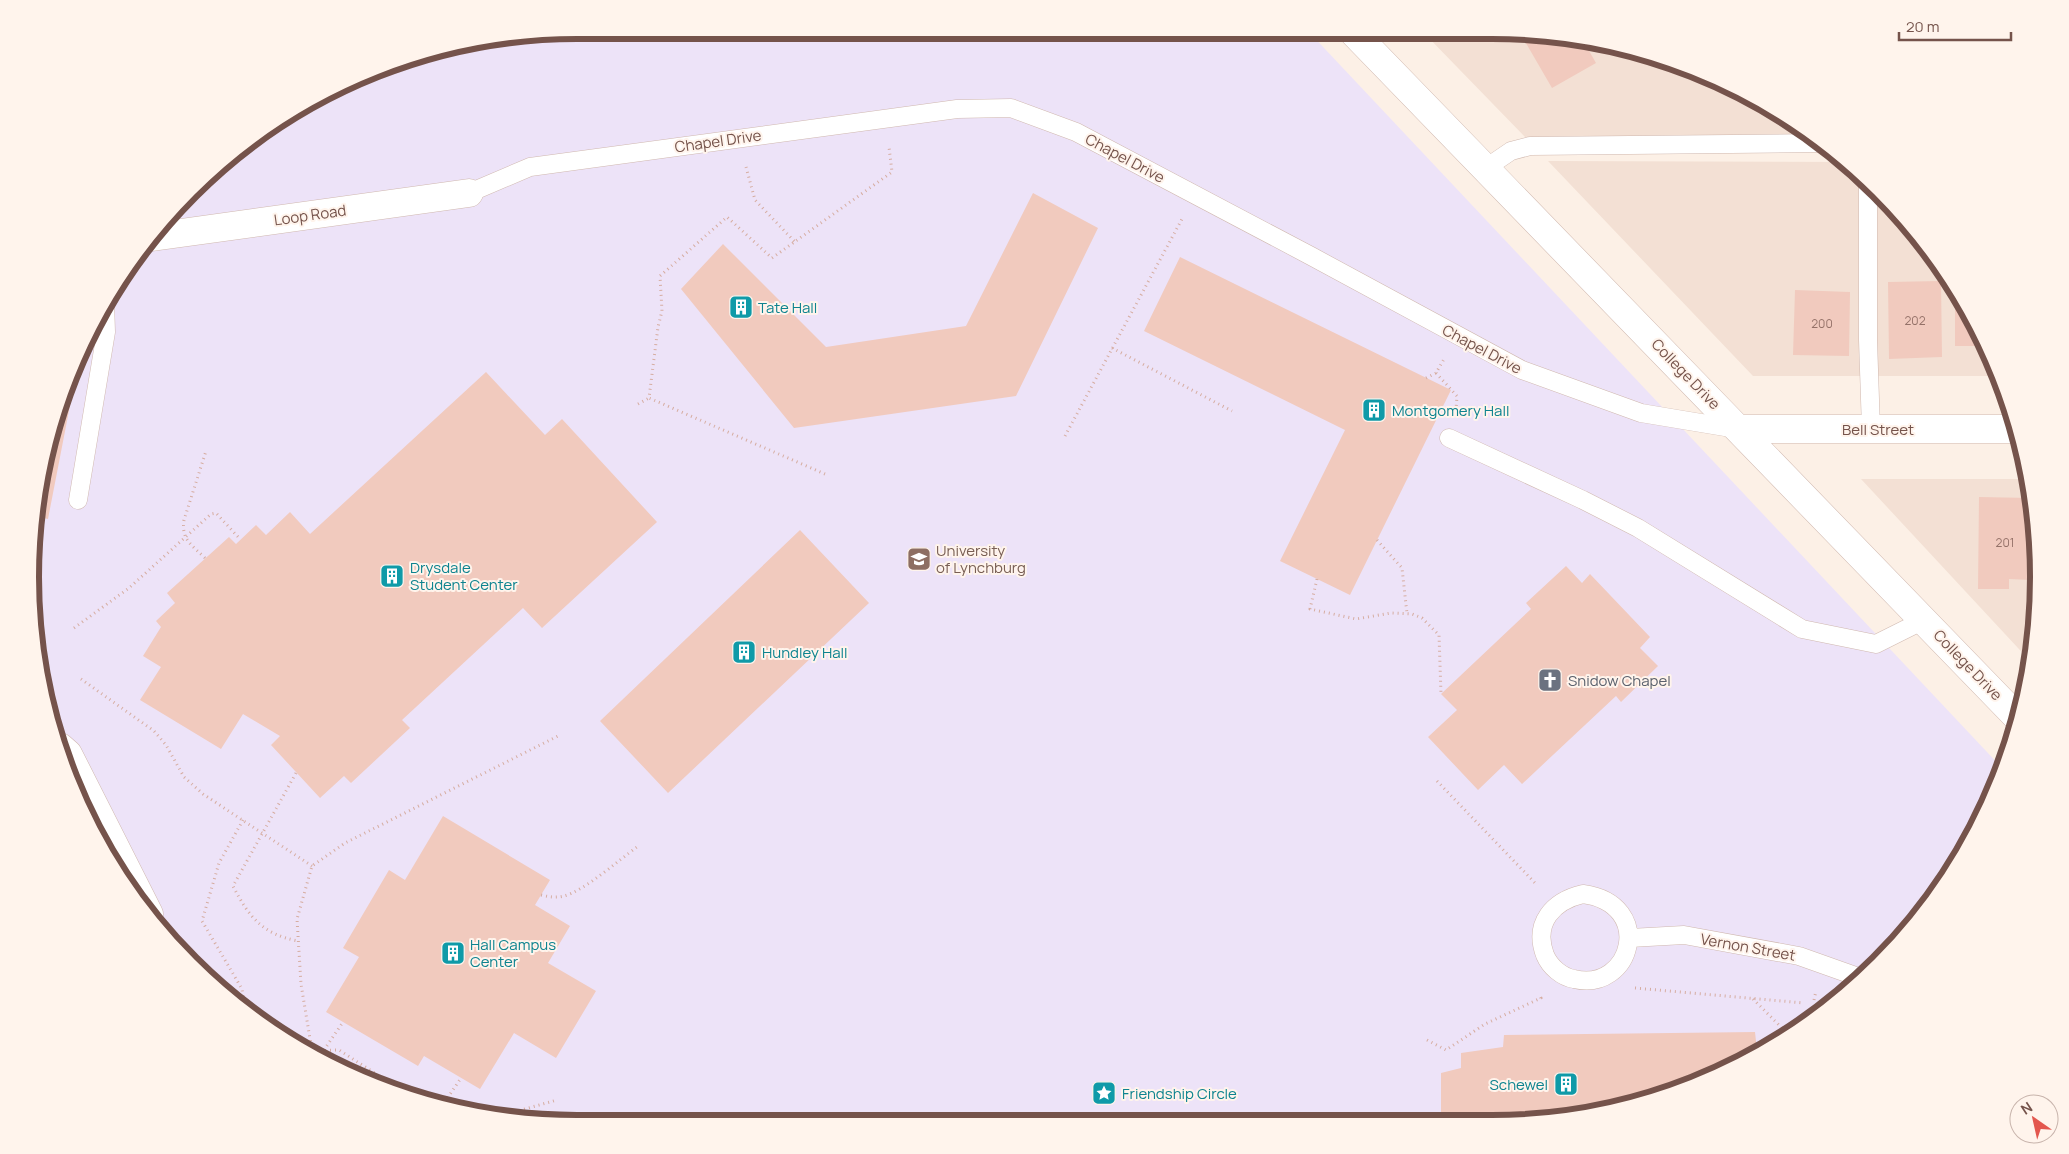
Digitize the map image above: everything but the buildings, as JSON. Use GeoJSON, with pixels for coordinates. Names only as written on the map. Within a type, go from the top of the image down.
{"type":"FeatureCollection","features":[{"type":"Feature","properties":{"kind":"street","name":"College Drive"},"geometry":{"type":"LineString","coordinates":[[1360,39],[2013,713]]}},
{"type":"Feature","properties":{"kind":"street","name":"Loop Road"},"geometry":{"type":"LineString","coordinates":[[161,236],[469,193]]}},
{"type":"Feature","properties":{"kind":"street","name":"Bell Street"},"geometry":{"type":"LineString","coordinates":[[1739,429],[2009,429]]}},
{"type":"Feature","properties":{"kind":"street"},"geometry":{"type":"LineString","coordinates":[[71,759],[132,879]]}},
{"type":"Feature","properties":{"kind":"lane","name":"Chapel Drive"},"geometry":{"type":"LineString","coordinates":[[469,193],[530,167],[958,109],[1011,108],[1076,132],[1522,370],[1641,413],[1739,429]]}},
{"type":"Feature","properties":{"kind":"lane"},"geometry":{"type":"LineString","coordinates":[[1486,168],[1511,151],[1530,146],[1810,143]]}},
{"type":"Feature","properties":{"kind":"lane"},"geometry":{"type":"LineString","coordinates":[[1868,191],[1868,340],[1871,429]]}},
{"type":"Feature","properties":{"kind":"lane"},"geometry":{"type":"LineString","coordinates":[[78,500],[106,332],[106,318]]}},
{"type":"Feature","properties":{"kind":"lane"},"geometry":{"type":"LineString","coordinates":[[1451,439],[1584,500],[1638,528],[1802,629],[1876,644],[1924,620]]}},
{"type":"Feature","properties":{"kind":"lane"},"geometry":{"type":"LineString","coordinates":[[1584,894],[1597,896],[1610,902],[1620,912],[1630,938],[1620,963],[1610,973],[1596,980],[1582,981],[1567,978],[1555,970],[1546,958],[1542,943],[1542,929],[1548,915],[1558,904],[1570,897],[1584,894]]}},
{"type":"Feature","properties":{"kind":"lane","name":"Vernon Street"},"geometry":{"type":"LineString","coordinates":[[1630,938],[1684,935],[1799,956],[1854,976]]}},
{"type":"Feature","properties":{"kind":"path"},"geometry":{"type":"LineString","coordinates":[[650,398],[658,327],[662,311],[660,276],[727,217],[772,258],[892,172],[886,119]]}},
{"type":"Feature","properties":{"kind":"path"},"geometry":{"type":"LineString","coordinates":[[741,138],[743,158],[755,200],[795,242]]}},
{"type":"Feature","properties":{"kind":"path"},"geometry":{"type":"LineString","coordinates":[[1065,436],[1195,195]]}},
{"type":"Feature","properties":{"kind":"path"},"geometry":{"type":"LineString","coordinates":[[1112,348],[1232,411]]}},
{"type":"Feature","properties":{"kind":"path"},"geometry":{"type":"LineString","coordinates":[[1436,373],[1457,396],[1451,439]]}},
{"type":"Feature","properties":{"kind":"path"},"geometry":{"type":"LineString","coordinates":[[638,404],[650,398]]}},
{"type":"Feature","properties":{"kind":"path"},"geometry":{"type":"LineString","coordinates":[[650,398],[825,474]]}},
{"type":"Feature","properties":{"kind":"path"},"geometry":{"type":"LineString","coordinates":[[205,558],[185,538],[182,531],[206,451]]}},
{"type":"Feature","properties":{"kind":"path"},"geometry":{"type":"LineString","coordinates":[[74,628],[129,588],[211,514],[216,513],[240,540]]}},
{"type":"Feature","properties":{"kind":"path"},"geometry":{"type":"LineString","coordinates":[[1377,540],[1402,568],[1407,614]]}},
{"type":"Feature","properties":{"kind":"path"},"geometry":{"type":"LineString","coordinates":[[1317,579],[1310,609],[1356,619],[1391,613],[1412,614],[1422,618],[1439,635],[1441,694]]}},
{"type":"Feature","properties":{"kind":"path"},"geometry":{"type":"LineString","coordinates":[[81,679],[154,731],[166,745],[184,777],[204,794],[312,866]]}},
{"type":"Feature","properties":{"kind":"path"},"geometry":{"type":"LineString","coordinates":[[311,1045],[301,984],[297,919],[312,866],[345,843],[558,736]]}},
{"type":"Feature","properties":{"kind":"path"},"geometry":{"type":"LineString","coordinates":[[296,773],[233,886],[251,917],[272,934],[298,941]]}},
{"type":"Feature","properties":{"kind":"path"},"geometry":{"type":"LineString","coordinates":[[1437,781],[1540,889]]}},
{"type":"Feature","properties":{"kind":"path"},"geometry":{"type":"LineString","coordinates":[[243,820],[218,863],[202,921],[242,989],[244,1000]]}},
{"type":"Feature","properties":{"kind":"path"},"geometry":{"type":"LineString","coordinates":[[541,895],[551,898],[565,896],[577,891],[636,847]]}},
{"type":"Feature","properties":{"kind":"path"},"geometry":{"type":"LineString","coordinates":[[1629,992],[1634,988],[1804,1004]]}},
{"type":"Feature","properties":{"kind":"path"},"geometry":{"type":"LineString","coordinates":[[1537,991],[1541,998],[1549,1001]]}},
{"type":"Feature","properties":{"kind":"path"},"geometry":{"type":"LineString","coordinates":[[1427,1040],[1446,1050],[1485,1024],[1541,998]]}},
{"type":"Feature","properties":{"kind":"path"},"geometry":{"type":"LineString","coordinates":[[1753,998],[1784,1029]]}},
{"type":"Feature","properties":{"kind":"path"},"geometry":{"type":"LineString","coordinates":[[324,1050],[343,1022]]}},
{"type":"Feature","properties":{"kind":"path"},"geometry":{"type":"LineString","coordinates":[[324,1050],[339,1050],[384,1079]]}},
{"type":"Feature","properties":{"kind":"path"},"geometry":{"type":"LineString","coordinates":[[447,1099],[461,1078]]}},
{"type":"Feature","properties":{"kind":"path"},"geometry":{"type":"LineString","coordinates":[[515,1112],[557,1100]]}},
{"type":"Feature","properties":{"kind":"shaded area","name":"University of Lynchburg"},"geometry":{"type":"Polygon","coordinates":[[[577,39],[1316,39],[1997,763],[1975,815],[1940,876],[1919,905],[1873,958],[1847,982],[1791,1025],[1730,1060],[1665,1087],[1597,1105],[1527,1114],[577,1115],[507,1111],[472,1105],[404,1087],[339,1060],[278,1025],[222,982],[196,958],[172,932],[129,876],[94,815],[80,783],[67,750],[49,682],[43,647],[39,577],[43,507],[49,472],[67,404],[80,371],[94,339],[129,278],[172,222],[196,196],[222,172],[278,129],[339,94],[404,67],[472,49],[507,43],[577,39]]]}},
{"type":"Feature","properties":{"kind":"shaded area"},"geometry":{"type":"Polygon","coordinates":[[[1430,39],[1527,40],[1562,43],[1631,57],[1665,67],[1730,94],[1791,129],[1808,141],[1529,141],[1430,39]]]}},
{"type":"Feature","properties":{"kind":"shaded area"},"geometry":{"type":"Polygon","coordinates":[[[1548,161],[1835,162],[1873,196],[1919,249],[1940,278],[1958,308],[1975,339],[1991,376],[1753,376],[1548,161]]]}},
{"type":"Feature","properties":{"kind":"shaded area"},"geometry":{"type":"Polygon","coordinates":[[[1861,479],[2021,479],[2026,507],[2030,577],[2025,655],[1861,479]]]}},
{"type":"Feature","properties":{"kind":"place","name":"Tate Hall"},"geometry":{"type":"Point","coordinates":[741,307]}},
{"type":"Feature","properties":{"kind":"place","name":"Montgomery Hall"},"geometry":{"type":"Point","coordinates":[1374,410]}},
{"type":"Feature","properties":{"kind":"place","name":"University of Lynchburg"},"geometry":{"type":"Point","coordinates":[919,559]}},
{"type":"Feature","properties":{"kind":"place","name":"Drysdale Student Center"},"geometry":{"type":"Point","coordinates":[392,576]}},
{"type":"Feature","properties":{"kind":"place","name":"Hundley Hall"},"geometry":{"type":"Point","coordinates":[744,652]}},
{"type":"Feature","properties":{"kind":"place","name":"Snidow Chapel"},"geometry":{"type":"Point","coordinates":[1550,680]}},
{"type":"Feature","properties":{"kind":"place","name":"Hall Campus Center"},"geometry":{"type":"Point","coordinates":[453,953]}},
{"type":"Feature","properties":{"kind":"place","name":"Schewel"},"geometry":{"type":"Point","coordinates":[1566,1084]}},
{"type":"Feature","properties":{"kind":"place","name":"Friendship Circle"},"geometry":{"type":"Point","coordinates":[1104,1093]}}]}
